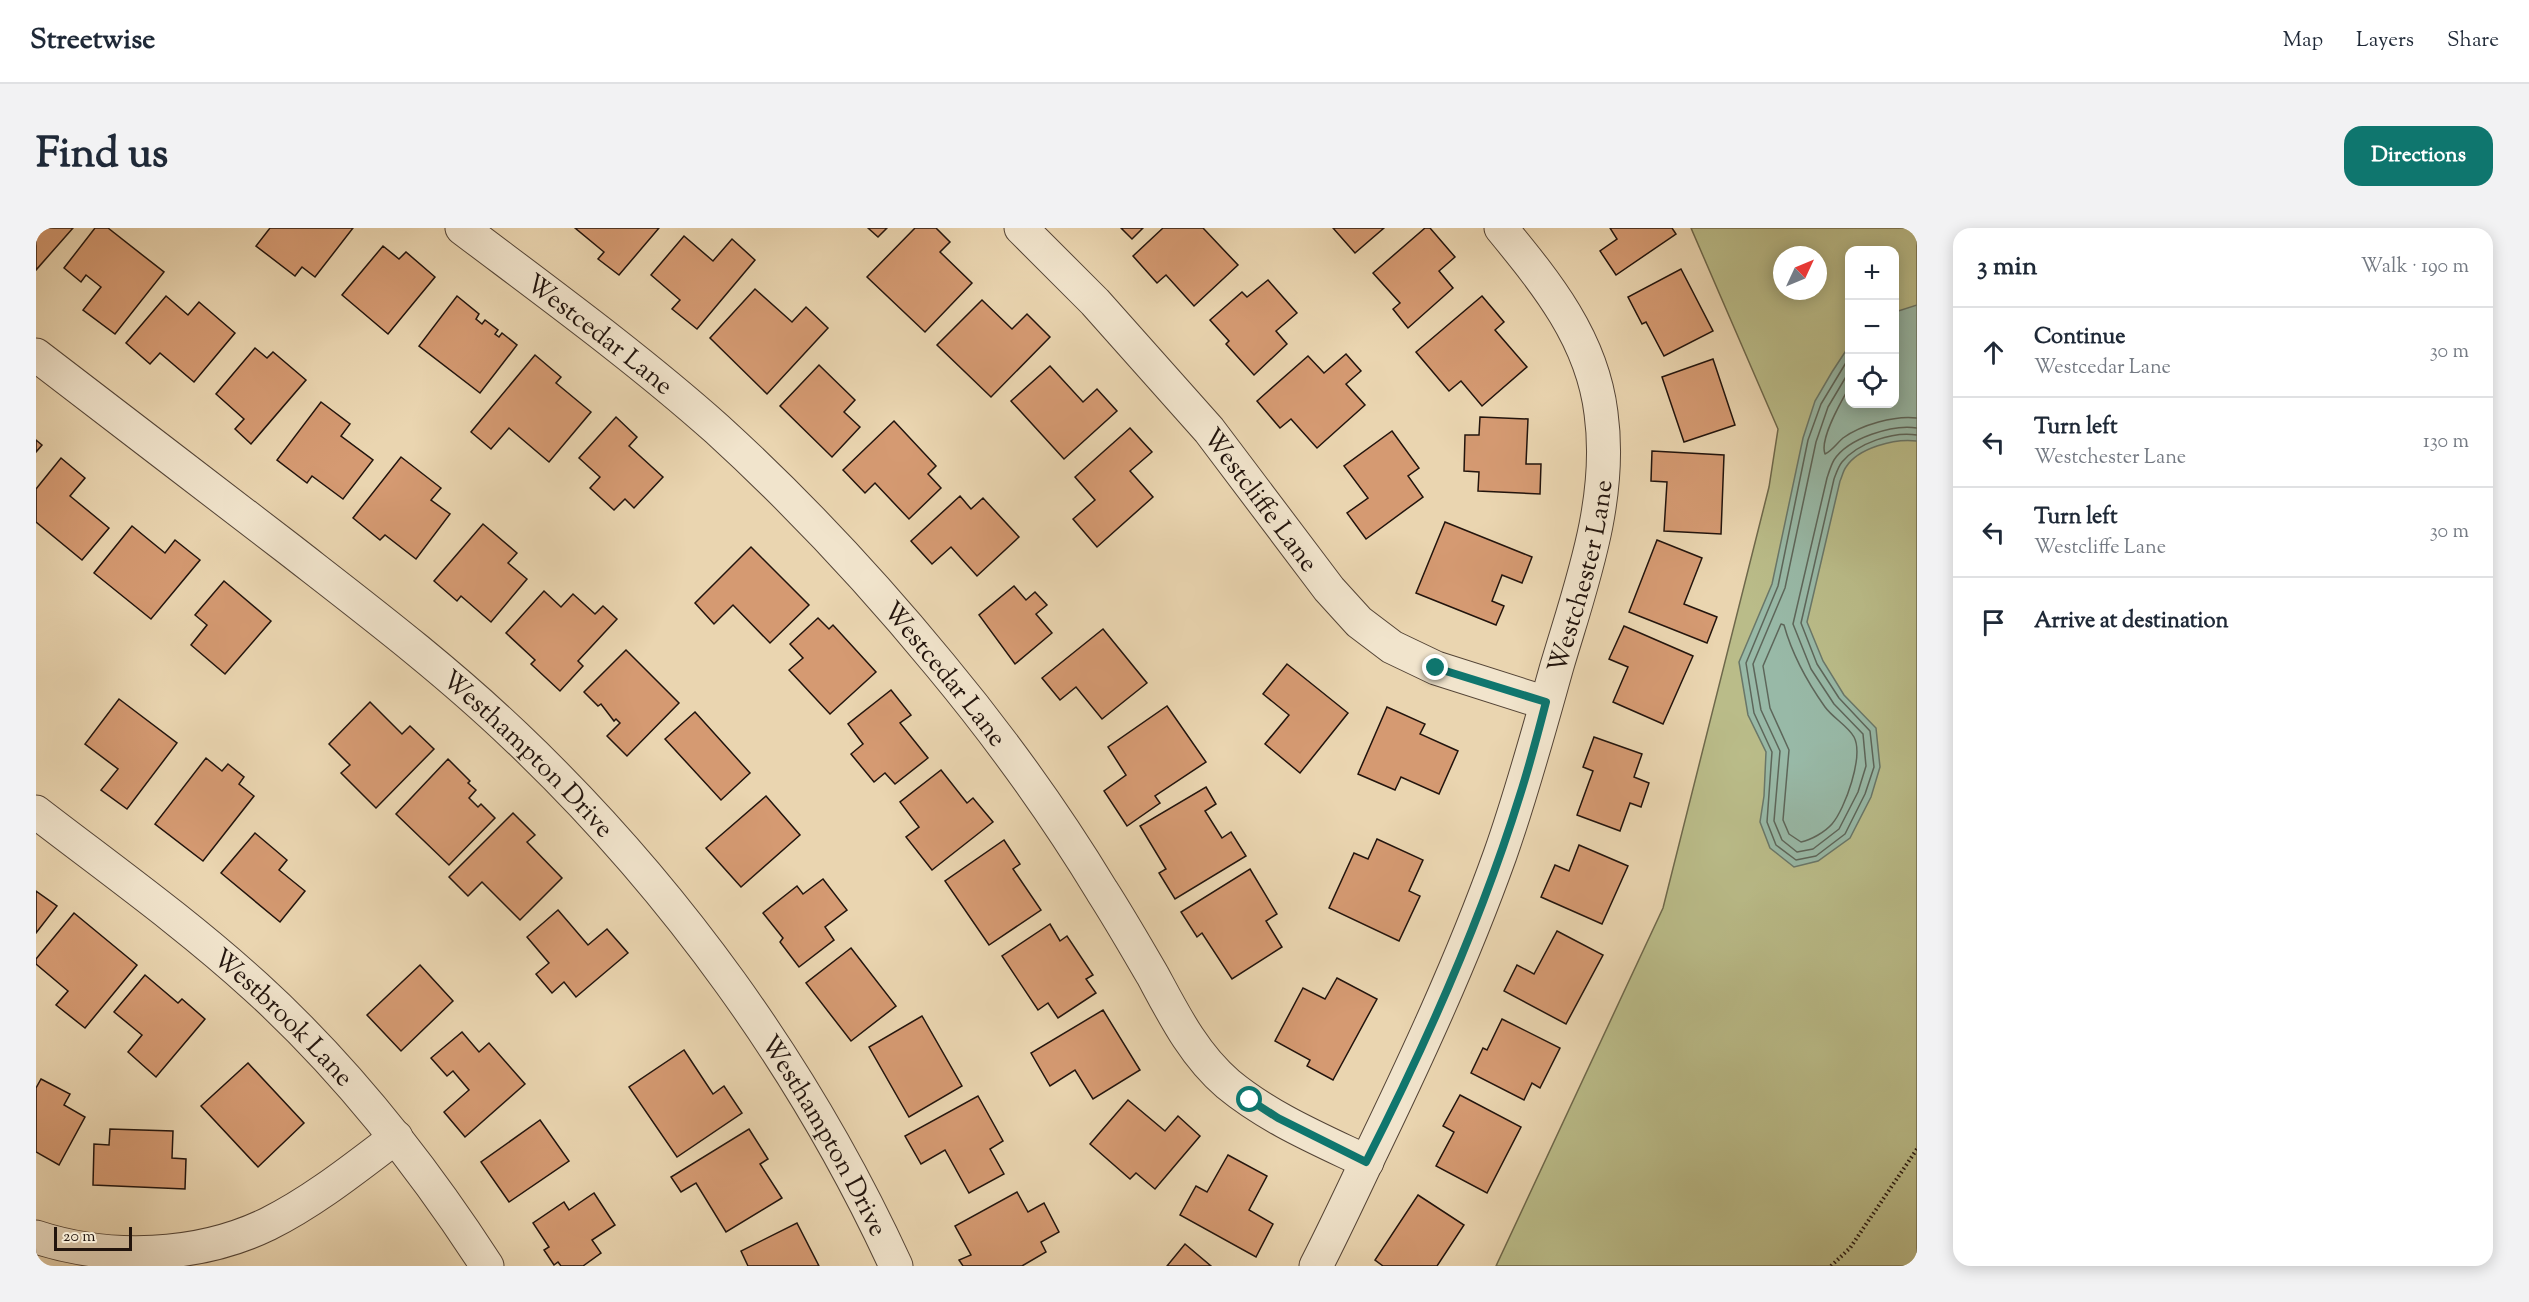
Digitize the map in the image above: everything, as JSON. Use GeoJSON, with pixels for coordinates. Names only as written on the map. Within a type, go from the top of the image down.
{"type":"FeatureCollection","features":[{"type":"Feature","properties":{"kind":"street","name":"Westcedar Lane"},"geometry":{"type":"LineString","coordinates":[[462,228],[679,397],[829,537],[908,627],[1010,753],[1101,888],[1186,1036],[1211,1068],[1227,1083],[1278,1118],[1366,1162]]}},
{"type":"Feature","properties":{"kind":"street","name":"Westcliffe Lane"},"geometry":{"type":"LineString","coordinates":[[1021,228],[1095,302],[1209,430],[1329,589],[1359,622],[1392,647],[1436,668],[1546,702]]}},
{"type":"Feature","properties":{"kind":"street","name":"Westchester Lane"},"geometry":{"type":"LineString","coordinates":[[1316,1266],[1402,1090],[1478,913],[1520,795],[1597,520],[1604,466],[1601,412],[1590,366],[1568,316],[1553,293],[1501,228]]}},
{"type":"Feature","properties":{"kind":"street","name":"Westhampton Drive"},"geometry":{"type":"LineString","coordinates":[[36,355],[416,649],[513,734],[610,833],[684,921],[770,1040],[846,1167],[896,1266]]}},
{"type":"Feature","properties":{"kind":"street","name":"Westbrook Lane"},"geometry":{"type":"LineString","coordinates":[[36,812],[193,933],[242,974],[325,1055],[396,1137],[487,1266]]}},
{"type":"Feature","properties":{"kind":"street"},"geometry":{"type":"LineString","coordinates":[[36,1237],[86,1249],[135,1252],[188,1248],[230,1239],[267,1225],[296,1208],[396,1137]]}},
{"type":"Feature","properties":{"kind":"path"},"geometry":{"type":"LineString","coordinates":[[1832,1266],[1850,1248],[1917,1149]]}},
{"type":"Feature","properties":{"kind":"green space"},"geometry":{"type":"Polygon","coordinates":[[[1691,228],[1917,228],[1917,1266],[1496,1266],[1663,908],[1769,487],[1778,429],[1691,228]]]}},
{"type":"Feature","properties":{"kind":"water"},"geometry":{"type":"Polygon","coordinates":[[[1917,305],[1917,441],[1898,441],[1878,446],[1859,454],[1845,469],[1840,481],[1807,622],[1823,661],[1844,695],[1876,728],[1880,767],[1871,797],[1850,838],[1818,861],[1794,867],[1770,848],[1760,822],[1766,752],[1748,715],[1739,662],[1772,584],[1803,438],[1815,401],[1845,352],[1845,408],[1899,408],[1899,311],[1917,305]]]}},
{"type":"Feature","properties":{"kind":"building"},"geometry":{"type":"Polygon","coordinates":[[[36,228],[73,228],[36,270],[36,228]]]}},
{"type":"Feature","properties":{"kind":"building"},"geometry":{"type":"Polygon","coordinates":[[[95,228],[108,228],[164,272],[115,334],[83,310],[101,287],[86,275],[81,282],[64,268],[95,228]]]}},
{"type":"Feature","properties":{"kind":"building"},"geometry":{"type":"Polygon","coordinates":[[[270,228],[353,228],[315,277],[302,267],[295,276],[256,246],[270,228]]]}},
{"type":"Feature","properties":{"kind":"building"},"geometry":{"type":"Polygon","coordinates":[[[575,228],[659,228],[619,275],[598,259],[604,252],[575,228]]]}},
{"type":"Feature","properties":{"kind":"building"},"geometry":{"type":"Polygon","coordinates":[[[868,228],[887,228],[878,237],[868,228]]]}},
{"type":"Feature","properties":{"kind":"building"},"geometry":{"type":"Polygon","coordinates":[[[915,228],[936,228],[950,242],[940,252],[972,283],[925,332],[867,277],[915,228]]]}},
{"type":"Feature","properties":{"kind":"building"},"geometry":{"type":"Polygon","coordinates":[[[1121,228],[1143,228],[1132,239],[1121,228]]]}},
{"type":"Feature","properties":{"kind":"building"},"geometry":{"type":"Polygon","coordinates":[[[1163,228],[1203,228],[1238,265],[1194,306],[1166,275],[1157,283],[1133,256],[1163,228]]]}},
{"type":"Feature","properties":{"kind":"building"},"geometry":{"type":"Polygon","coordinates":[[[1333,228],[1384,228],[1355,253],[1333,228]]]}},
{"type":"Feature","properties":{"kind":"building"},"geometry":{"type":"Polygon","coordinates":[[[1425,228],[1430,228],[1455,257],[1439,271],[1453,288],[1408,328],[1393,309],[1400,303],[1373,273],[1425,228]]]}},
{"type":"Feature","properties":{"kind":"building"},"geometry":{"type":"Polygon","coordinates":[[[1610,228],[1672,228],[1676,234],[1616,275],[1600,251],[1617,239],[1610,228]]]}},
{"type":"Feature","properties":{"kind":"building"},"geometry":{"type":"Polygon","coordinates":[[[684,236],[713,261],[732,239],[755,260],[697,329],[672,309],[680,300],[651,275],[684,236]]]}},
{"type":"Feature","properties":{"kind":"building"},"geometry":{"type":"Polygon","coordinates":[[[383,246],[399,259],[406,252],[435,277],[388,334],[342,295],[383,246]]]}},
{"type":"Feature","properties":{"kind":"building"},"geometry":{"type":"Polygon","coordinates":[[[1681,269],[1713,331],[1664,356],[1646,322],[1642,324],[1628,297],[1681,269]]]}},
{"type":"Feature","properties":{"kind":"building"},"geometry":{"type":"Polygon","coordinates":[[[1268,280],[1297,313],[1276,331],[1287,344],[1254,375],[1226,344],[1229,341],[1210,320],[1242,292],[1247,297],[1268,280]]]}},
{"type":"Feature","properties":{"kind":"building"},"geometry":{"type":"Polygon","coordinates":[[[755,289],[792,322],[806,307],[828,328],[767,394],[710,338],[755,289]]]}},
{"type":"Feature","properties":{"kind":"building"},"geometry":{"type":"Polygon","coordinates":[[[166,296],[188,315],[199,302],[235,333],[194,382],[160,353],[150,364],[126,343],[166,296]]]}},
{"type":"Feature","properties":{"kind":"building"},"geometry":{"type":"Polygon","coordinates":[[[457,296],[479,314],[476,319],[482,324],[485,320],[498,330],[495,334],[499,337],[502,333],[517,345],[480,393],[419,346],[457,296]]]}},
{"type":"Feature","properties":{"kind":"building"},"geometry":{"type":"Polygon","coordinates":[[[1482,296],[1504,322],[1495,330],[1527,367],[1482,406],[1461,381],[1449,391],[1416,352],[1482,296]]]}},
{"type":"Feature","properties":{"kind":"building"},"geometry":{"type":"Polygon","coordinates":[[[982,300],[1012,329],[1027,314],[1050,337],[991,397],[937,345],[982,300]]]}},
{"type":"Feature","properties":{"kind":"building"},"geometry":{"type":"Polygon","coordinates":[[[255,348],[267,358],[273,352],[306,380],[251,444],[235,429],[244,419],[216,394],[255,348]]]}},
{"type":"Feature","properties":{"kind":"building"},"geometry":{"type":"Polygon","coordinates":[[[1346,354],[1361,371],[1346,384],[1365,405],[1317,448],[1291,419],[1280,428],[1257,401],[1308,356],[1324,373],[1346,354]]]}},
{"type":"Feature","properties":{"kind":"building"},"geometry":{"type":"Polygon","coordinates":[[[535,355],[561,377],[556,383],[591,412],[549,462],[509,428],[491,449],[471,432],[535,355]]]}},
{"type":"Feature","properties":{"kind":"building"},"geometry":{"type":"Polygon","coordinates":[[[1713,359],[1735,425],[1684,442],[1662,377],[1713,359]]]}},
{"type":"Feature","properties":{"kind":"building"},"geometry":{"type":"Polygon","coordinates":[[[819,365],[855,400],[844,412],[860,427],[832,457],[780,406],[819,365]]]}},
{"type":"Feature","properties":{"kind":"building"},"geometry":{"type":"Polygon","coordinates":[[[1050,366],[1083,402],[1097,389],[1117,411],[1064,459],[1011,401],[1050,366]]]}},
{"type":"Feature","properties":{"kind":"building"},"geometry":{"type":"Polygon","coordinates":[[[321,402],[350,424],[341,436],[373,460],[343,499],[312,476],[307,483],[277,460],[321,402]]]}},
{"type":"Feature","properties":{"kind":"building"},"geometry":{"type":"Polygon","coordinates":[[[616,417],[637,437],[629,446],[663,477],[634,508],[625,499],[614,510],[590,488],[600,477],[579,458],[616,417]]]}},
{"type":"Feature","properties":{"kind":"building"},"geometry":{"type":"Polygon","coordinates":[[[1480,417],[1528,419],[1526,464],[1541,464],[1540,494],[1478,491],[1479,472],[1464,471],[1465,435],[1479,435],[1480,417]]]}},
{"type":"Feature","properties":{"kind":"building"},"geometry":{"type":"Polygon","coordinates":[[[894,421],[936,466],[928,474],[941,488],[909,519],[875,483],[865,493],[843,470],[894,421]]]}},
{"type":"Feature","properties":{"kind":"building"},"geometry":{"type":"Polygon","coordinates":[[[1130,428],[1152,452],[1130,471],[1153,497],[1097,547],[1073,519],[1095,500],[1075,477],[1130,428]]]}},
{"type":"Feature","properties":{"kind":"building"},"geometry":{"type":"Polygon","coordinates":[[[1392,431],[1419,468],[1408,476],[1423,497],[1366,539],[1347,513],[1368,498],[1344,466],[1392,431]]]}},
{"type":"Feature","properties":{"kind":"building"},"geometry":{"type":"Polygon","coordinates":[[[36,440],[42,445],[36,452],[36,440]]]}},
{"type":"Feature","properties":{"kind":"building"},"geometry":{"type":"Polygon","coordinates":[[[1652,451],[1724,455],[1721,534],[1664,531],[1667,482],[1651,481],[1652,451]]]}},
{"type":"Feature","properties":{"kind":"building"},"geometry":{"type":"Polygon","coordinates":[[[401,457],[441,488],[431,500],[450,514],[416,559],[385,535],[380,540],[353,518],[401,457]]]}},
{"type":"Feature","properties":{"kind":"building"},"geometry":{"type":"Polygon","coordinates":[[[61,458],[85,478],[70,496],[109,528],[82,560],[36,522],[36,489],[61,458]]]}},
{"type":"Feature","properties":{"kind":"building"},"geometry":{"type":"Polygon","coordinates":[[[960,496],[971,509],[983,498],[1019,537],[977,576],[951,547],[932,564],[911,541],[960,496]]]}},
{"type":"Feature","properties":{"kind":"building"},"geometry":{"type":"Polygon","coordinates":[[[1445,522],[1532,557],[1522,583],[1502,575],[1492,601],[1504,606],[1496,625],[1416,593],[1445,522]]]}},
{"type":"Feature","properties":{"kind":"building"},"geometry":{"type":"Polygon","coordinates":[[[483,524],[517,553],[508,563],[527,579],[491,622],[461,596],[457,601],[434,581],[483,524]]]}},
{"type":"Feature","properties":{"kind":"building"},"geometry":{"type":"Polygon","coordinates":[[[132,526],[165,553],[175,540],[200,560],[151,619],[94,573],[132,526]]]}},
{"type":"Feature","properties":{"kind":"building"},"geometry":{"type":"Polygon","coordinates":[[[1657,540],[1702,558],[1684,604],[1717,617],[1707,643],[1629,612],[1657,540]]]}},
{"type":"Feature","properties":{"kind":"building"},"geometry":{"type":"Polygon","coordinates":[[[751,547],[809,605],[770,643],[733,605],[714,624],[695,603],[751,547]]]}},
{"type":"Feature","properties":{"kind":"building"},"geometry":{"type":"Polygon","coordinates":[[[224,581],[271,621],[225,674],[191,645],[207,625],[195,615],[224,581]]]}},
{"type":"Feature","properties":{"kind":"building"},"geometry":{"type":"Polygon","coordinates":[[[1014,586],[1026,600],[1035,592],[1047,605],[1036,614],[1052,633],[1015,664],[979,615],[1014,586]]]}},
{"type":"Feature","properties":{"kind":"building"},"geometry":{"type":"Polygon","coordinates":[[[544,591],[561,607],[573,594],[595,614],[603,606],[617,619],[578,661],[583,666],[560,691],[531,664],[535,660],[506,633],[544,591]]]}},
{"type":"Feature","properties":{"kind":"building"},"geometry":{"type":"Polygon","coordinates":[[[818,618],[829,629],[833,625],[876,672],[830,714],[789,670],[803,658],[790,644],[818,618]]]}},
{"type":"Feature","properties":{"kind":"building"},"geometry":{"type":"Polygon","coordinates":[[[1624,626],[1693,656],[1663,724],[1613,702],[1628,667],[1609,659],[1624,626]]]}},
{"type":"Feature","properties":{"kind":"building"},"geometry":{"type":"Polygon","coordinates":[[[1103,629],[1147,683],[1102,719],[1076,687],[1060,700],[1042,678],[1103,629]]]}},
{"type":"Feature","properties":{"kind":"building"},"geometry":{"type":"Polygon","coordinates":[[[626,650],[679,703],[627,756],[607,736],[620,723],[616,719],[614,721],[601,704],[598,706],[584,692],[626,650]]]}},
{"type":"Feature","properties":{"kind":"building"},"geometry":{"type":"Polygon","coordinates":[[[1287,664],[1348,713],[1300,773],[1265,744],[1289,715],[1263,694],[1287,664]]]}},
{"type":"Feature","properties":{"kind":"building"},"geometry":{"type":"Polygon","coordinates":[[[891,690],[911,715],[900,723],[928,758],[895,784],[885,773],[874,782],[851,754],[863,744],[848,724],[891,690]]]}},
{"type":"Feature","properties":{"kind":"building"},"geometry":{"type":"Polygon","coordinates":[[[119,699],[177,743],[127,809],[101,790],[118,769],[85,744],[119,699]]]}},
{"type":"Feature","properties":{"kind":"building"},"geometry":{"type":"Polygon","coordinates":[[[370,702],[402,734],[410,726],[434,749],[376,808],[341,773],[350,765],[329,744],[370,702]]]}},
{"type":"Feature","properties":{"kind":"building"},"geometry":{"type":"Polygon","coordinates":[[[1167,706],[1206,762],[1155,796],[1160,803],[1127,826],[1104,791],[1126,775],[1108,747],[1167,706]]]}},
{"type":"Feature","properties":{"kind":"building"},"geometry":{"type":"Polygon","coordinates":[[[1387,707],[1425,724],[1420,734],[1458,751],[1439,794],[1401,777],[1395,790],[1358,774],[1387,707]]]}},
{"type":"Feature","properties":{"kind":"building"},"geometry":{"type":"Polygon","coordinates":[[[695,712],[750,773],[721,800],[665,739],[695,712]]]}},
{"type":"Feature","properties":{"kind":"building"},"geometry":{"type":"Polygon","coordinates":[[[1594,737],[1642,754],[1634,777],[1649,783],[1641,807],[1630,803],[1620,831],[1577,815],[1593,771],[1583,767],[1594,737]]]}},
{"type":"Feature","properties":{"kind":"building"},"geometry":{"type":"Polygon","coordinates":[[[206,758],[222,771],[228,764],[244,777],[239,784],[254,796],[203,861],[155,824],[206,758]]]}},
{"type":"Feature","properties":{"kind":"building"},"geometry":{"type":"Polygon","coordinates":[[[448,759],[476,790],[469,798],[478,807],[481,804],[495,818],[449,865],[396,814],[448,759]]]}},
{"type":"Feature","properties":{"kind":"building"},"geometry":{"type":"Polygon","coordinates":[[[941,770],[967,803],[973,798],[993,822],[932,870],[906,837],[919,827],[900,802],[941,770]]]}},
{"type":"Feature","properties":{"kind":"building"},"geometry":{"type":"Polygon","coordinates":[[[1206,787],[1216,804],[1205,811],[1222,838],[1231,832],[1246,856],[1175,899],[1159,873],[1166,869],[1140,826],[1206,787]]]}},
{"type":"Feature","properties":{"kind":"building"},"geometry":{"type":"Polygon","coordinates":[[[766,796],[800,835],[741,887],[706,848],[766,796]]]}},
{"type":"Feature","properties":{"kind":"building"},"geometry":{"type":"Polygon","coordinates":[[[513,813],[535,835],[527,842],[562,878],[520,920],[482,882],[468,896],[449,877],[513,813]]]}},
{"type":"Feature","properties":{"kind":"building"},"geometry":{"type":"Polygon","coordinates":[[[255,833],[287,860],[279,870],[305,891],[280,922],[221,873],[255,833]]]}},
{"type":"Feature","properties":{"kind":"building"},"geometry":{"type":"Polygon","coordinates":[[[1377,839],[1423,860],[1409,891],[1420,896],[1399,941],[1329,908],[1354,853],[1368,859],[1377,839]]]}},
{"type":"Feature","properties":{"kind":"building"},"geometry":{"type":"Polygon","coordinates":[[[1004,840],[1020,864],[1013,869],[1041,910],[989,945],[945,881],[1004,840]]]}},
{"type":"Feature","properties":{"kind":"building"},"geometry":{"type":"Polygon","coordinates":[[[1579,845],[1628,866],[1602,924],[1541,897],[1555,865],[1569,871],[1579,845]]]}},
{"type":"Feature","properties":{"kind":"building"},"geometry":{"type":"Polygon","coordinates":[[[1250,869],[1277,914],[1266,921],[1282,947],[1232,979],[1202,933],[1197,937],[1181,912],[1250,869]]]}},
{"type":"Feature","properties":{"kind":"building"},"geometry":{"type":"Polygon","coordinates":[[[823,879],[847,910],[825,927],[834,940],[799,967],[780,942],[783,938],[763,913],[797,886],[803,894],[823,879]]]}},
{"type":"Feature","properties":{"kind":"building"},"geometry":{"type":"Polygon","coordinates":[[[36,891],[57,906],[36,933],[36,891]]]}},
{"type":"Feature","properties":{"kind":"building"},"geometry":{"type":"Polygon","coordinates":[[[558,910],[588,945],[607,929],[628,953],[576,997],[564,982],[552,993],[536,974],[549,963],[527,937],[558,910]]]}},
{"type":"Feature","properties":{"kind":"building"},"geometry":{"type":"Polygon","coordinates":[[[74,913],[137,965],[85,1028],[56,1005],[68,991],[36,964],[36,959],[74,913]]]}},
{"type":"Feature","properties":{"kind":"building"},"geometry":{"type":"Polygon","coordinates":[[[1050,924],[1060,941],[1067,936],[1093,975],[1086,979],[1096,993],[1058,1018],[1048,1003],[1038,1010],[1002,956],[1050,924]]]}},
{"type":"Feature","properties":{"kind":"building"},"geometry":{"type":"Polygon","coordinates":[[[1557,931],[1603,955],[1566,1024],[1504,991],[1517,965],[1534,974],[1557,931]]]}},
{"type":"Feature","properties":{"kind":"building"},"geometry":{"type":"Polygon","coordinates":[[[851,948],[896,1006],[851,1041],[806,983],[851,948]]]}},
{"type":"Feature","properties":{"kind":"building"},"geometry":{"type":"Polygon","coordinates":[[[420,965],[453,1001],[401,1051],[367,1015],[420,965]]]}},
{"type":"Feature","properties":{"kind":"building"},"geometry":{"type":"Polygon","coordinates":[[[145,975],[178,1003],[182,999],[205,1019],[156,1077],[128,1052],[142,1035],[114,1012],[145,975]]]}},
{"type":"Feature","properties":{"kind":"building"},"geometry":{"type":"Polygon","coordinates":[[[1337,978],[1377,999],[1333,1080],[1307,1066],[1310,1060],[1275,1041],[1303,988],[1325,999],[1337,978]]]}},
{"type":"Feature","properties":{"kind":"building"},"geometry":{"type":"Polygon","coordinates":[[[1103,1010],[1140,1070],[1093,1099],[1075,1070],[1050,1086],[1031,1053],[1103,1010]]]}},
{"type":"Feature","properties":{"kind":"building"},"geometry":{"type":"Polygon","coordinates":[[[922,1016],[962,1086],[909,1117],[869,1047],[922,1016]]]}},
{"type":"Feature","properties":{"kind":"building"},"geometry":{"type":"Polygon","coordinates":[[[1502,1019],[1560,1048],[1540,1088],[1532,1083],[1524,1100],[1471,1073],[1483,1048],[1487,1050],[1502,1019]]]}},
{"type":"Feature","properties":{"kind":"building"},"geometry":{"type":"Polygon","coordinates":[[[462,1032],[479,1052],[489,1043],[525,1084],[465,1137],[444,1112],[469,1090],[453,1071],[447,1076],[431,1058],[462,1032]]]}},
{"type":"Feature","properties":{"kind":"building"},"geometry":{"type":"Polygon","coordinates":[[[684,1050],[713,1094],[724,1086],[742,1113],[677,1157],[629,1087],[684,1050]]]}},
{"type":"Feature","properties":{"kind":"building"},"geometry":{"type":"Polygon","coordinates":[[[248,1063],[304,1123],[258,1167],[201,1106],[248,1063]]]}},
{"type":"Feature","properties":{"kind":"building"},"geometry":{"type":"Polygon","coordinates":[[[41,1079],[70,1094],[64,1105],[85,1117],[59,1165],[36,1152],[36,1088],[41,1079]]]}},
{"type":"Feature","properties":{"kind":"building"},"geometry":{"type":"Polygon","coordinates":[[[1460,1095],[1521,1127],[1487,1193],[1436,1166],[1454,1132],[1443,1126],[1460,1095]]]}},
{"type":"Feature","properties":{"kind":"building"},"geometry":{"type":"Polygon","coordinates":[[[978,1096],[1003,1141],[990,1149],[1004,1174],[969,1193],[945,1150],[921,1164],[905,1136],[978,1096]]]}},
{"type":"Feature","properties":{"kind":"building"},"geometry":{"type":"Polygon","coordinates":[[[1128,1100],[1165,1131],[1178,1116],[1200,1136],[1155,1189],[1136,1173],[1130,1179],[1090,1144],[1128,1100]]]}},
{"type":"Feature","properties":{"kind":"building"},"geometry":{"type":"Polygon","coordinates":[[[540,1120],[569,1161],[509,1202],[481,1162],[540,1120]]]}},
{"type":"Feature","properties":{"kind":"building"},"geometry":{"type":"Polygon","coordinates":[[[110,1129],[173,1131],[172,1158],[186,1159],[185,1189],[93,1185],[94,1144],[109,1145],[110,1129]]]}},
{"type":"Feature","properties":{"kind":"building"},"geometry":{"type":"Polygon","coordinates":[[[749,1129],[768,1159],[760,1164],[782,1198],[726,1232],[696,1183],[681,1192],[671,1177],[749,1129]]]}},
{"type":"Feature","properties":{"kind":"building"},"geometry":{"type":"Polygon","coordinates":[[[1228,1155],[1267,1176],[1249,1210],[1273,1224],[1256,1257],[1180,1215],[1196,1186],[1207,1192],[1228,1155]]]}},
{"type":"Feature","properties":{"kind":"building"},"geometry":{"type":"Polygon","coordinates":[[[1017,1192],[1028,1212],[1044,1203],[1059,1232],[1041,1242],[1046,1252],[1022,1266],[963,1266],[959,1260],[971,1255],[955,1226],[1017,1192]]]}},
{"type":"Feature","properties":{"kind":"building"},"geometry":{"type":"Polygon","coordinates":[[[594,1193],[615,1225],[592,1240],[601,1253],[583,1266],[561,1266],[558,1262],[554,1265],[544,1250],[549,1247],[533,1223],[564,1202],[569,1210],[594,1193]]]}},
{"type":"Feature","properties":{"kind":"building"},"geometry":{"type":"Polygon","coordinates":[[[1418,1195],[1464,1225],[1437,1266],[1383,1266],[1375,1260],[1418,1195]]]}},
{"type":"Feature","properties":{"kind":"building"},"geometry":{"type":"Polygon","coordinates":[[[797,1223],[819,1266],[748,1266],[741,1251],[797,1223]]]}},
{"type":"Feature","properties":{"kind":"building"},"geometry":{"type":"Polygon","coordinates":[[[1185,1244],[1211,1266],[1167,1266],[1185,1244]]]}},
{"type":"Feature","properties":{"kind":"route"},"geometry":{"type":"LineString","coordinates":[[1250,1100],[1278,1118],[1366,1162],[1421,1049],[1499,857],[1520,795],[1546,702],[1436,668]]}}]}
